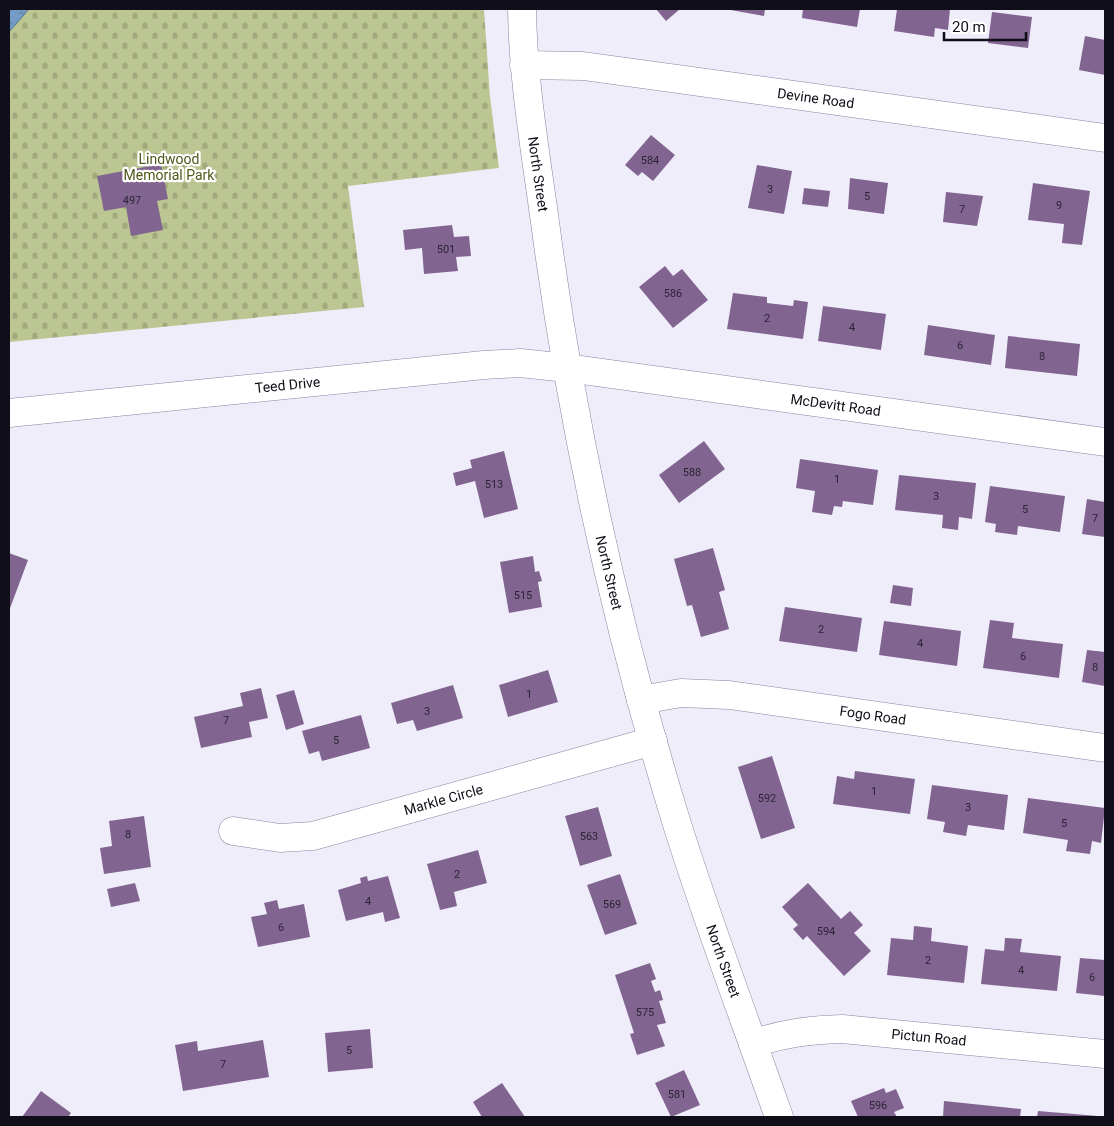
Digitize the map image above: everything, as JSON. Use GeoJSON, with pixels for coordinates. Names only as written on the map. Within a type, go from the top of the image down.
{"type":"FeatureCollection","features":[{"type":"Feature","properties":{"kind":"street","name":"North Street"},"geometry":{"type":"LineString","coordinates":[[522,9],[524,65],[558,317],[597,515],[652,741],[691,867],[779,1117]]}},
{"type":"Feature","properties":{"kind":"street","name":"Devine Road"},"geometry":{"type":"LineString","coordinates":[[524,65],[583,66],[1105,138]]}},
{"type":"Feature","properties":{"kind":"street","name":"Teed Drive"},"geometry":{"type":"LineString","coordinates":[[9,414],[502,364],[567,368]]}},
{"type":"Feature","properties":{"kind":"street","name":"McDevitt Road"},"geometry":{"type":"LineString","coordinates":[[567,368],[1105,442]]}},
{"type":"Feature","properties":{"kind":"street","name":"Fogo Road"},"geometry":{"type":"LineString","coordinates":[[641,700],[681,693],[729,695],[1105,748]]}},
{"type":"Feature","properties":{"kind":"street","name":"Markle Circle"},"geometry":{"type":"LineString","coordinates":[[233,831],[280,838],[313,836],[652,741]]}},
{"type":"Feature","properties":{"kind":"street","name":"Pictun Road"},"geometry":{"type":"LineString","coordinates":[[753,1044],[790,1033],[842,1029],[1105,1054]]}},
{"type":"Feature","properties":{"kind":"green space","name":"Lindwood Memorial Park"},"geometry":{"type":"Polygon","coordinates":[[[9,9],[484,9],[490,97],[499,168],[348,186],[364,307],[9,342],[9,9]]]}},
{"type":"Feature","properties":{"kind":"water"},"geometry":{"type":"Polygon","coordinates":[[[9,9],[29,9],[9,32],[9,9]]]}},
{"type":"Feature","properties":{"kind":"building"},"geometry":{"type":"Polygon","coordinates":[[[656,9],[680,9],[666,21],[656,9]]]}},
{"type":"Feature","properties":{"kind":"building"},"geometry":{"type":"Polygon","coordinates":[[[725,9],[765,9],[764,16],[725,9]]]}},
{"type":"Feature","properties":{"kind":"building"},"geometry":{"type":"Polygon","coordinates":[[[803,9],[860,9],[857,27],[802,18],[803,9]]]}},
{"type":"Feature","properties":{"kind":"building"},"geometry":{"type":"Polygon","coordinates":[[[897,9],[950,9],[948,30],[935,28],[934,37],[894,31],[897,9]]]}},
{"type":"Feature","properties":{"kind":"building"},"geometry":{"type":"Polygon","coordinates":[[[992,12],[1032,17],[1028,48],[988,43],[992,12]]]}},
{"type":"Feature","properties":{"kind":"building"},"geometry":{"type":"Polygon","coordinates":[[[1085,36],[1105,40],[1105,75],[1079,70],[1085,36]]]}},
{"type":"Feature","properties":{"kind":"building"},"geometry":{"type":"Polygon","coordinates":[[[651,135],[675,155],[653,181],[642,172],[638,176],[625,165],[651,135]]]}},
{"type":"Feature","properties":{"kind":"building"},"geometry":{"type":"Polygon","coordinates":[[[161,164],[168,199],[157,201],[163,230],[131,236],[126,207],[104,211],[97,176],[161,164]]]}},
{"type":"Feature","properties":{"kind":"building"},"geometry":{"type":"Polygon","coordinates":[[[757,165],[792,171],[784,214],[748,208],[757,165]]]}},
{"type":"Feature","properties":{"kind":"building"},"geometry":{"type":"Polygon","coordinates":[[[850,178],[888,183],[884,214],[848,209],[850,178]]]}},
{"type":"Feature","properties":{"kind":"building"},"geometry":{"type":"Polygon","coordinates":[[[1033,183],[1090,191],[1082,245],[1062,243],[1064,224],[1028,220],[1033,183]]]}},
{"type":"Feature","properties":{"kind":"building"},"geometry":{"type":"Polygon","coordinates":[[[804,188],[830,191],[828,207],[802,204],[804,188]]]}},
{"type":"Feature","properties":{"kind":"building"},"geometry":{"type":"Polygon","coordinates":[[[946,192],[983,196],[977,226],[943,222],[946,192]]]}},
{"type":"Feature","properties":{"kind":"building"},"geometry":{"type":"Polygon","coordinates":[[[452,225],[454,237],[469,236],[471,256],[456,257],[458,271],[424,274],[422,248],[405,250],[403,230],[452,225]]]}},
{"type":"Feature","properties":{"kind":"building"},"geometry":{"type":"Polygon","coordinates":[[[665,266],[673,276],[682,269],[708,300],[673,328],[639,287],[665,266]]]}},
{"type":"Feature","properties":{"kind":"building"},"geometry":{"type":"Polygon","coordinates":[[[733,293],[767,297],[767,303],[793,306],[794,300],[808,302],[803,339],[727,329],[733,293]]]}},
{"type":"Feature","properties":{"kind":"building"},"geometry":{"type":"Polygon","coordinates":[[[823,306],[886,314],[881,350],[818,341],[823,306]]]}},
{"type":"Feature","properties":{"kind":"building"},"geometry":{"type":"Polygon","coordinates":[[[928,325],[995,335],[991,365],[924,355],[928,325]]]}},
{"type":"Feature","properties":{"kind":"building"},"geometry":{"type":"Polygon","coordinates":[[[1008,336],[1080,344],[1077,376],[1005,368],[1008,336]]]}},
{"type":"Feature","properties":{"kind":"building"},"geometry":{"type":"Polygon","coordinates":[[[704,441],[725,469],[679,503],[659,475],[704,441]]]}},
{"type":"Feature","properties":{"kind":"building"},"geometry":{"type":"Polygon","coordinates":[[[504,451],[518,509],[484,518],[475,481],[456,486],[453,473],[472,468],[470,460],[504,451]]]}},
{"type":"Feature","properties":{"kind":"building"},"geometry":{"type":"Polygon","coordinates":[[[800,459],[878,470],[873,505],[843,501],[842,507],[834,506],[832,515],[812,512],[815,491],[796,488],[800,459]]]}},
{"type":"Feature","properties":{"kind":"building"},"geometry":{"type":"Polygon","coordinates":[[[899,475],[976,483],[972,519],[959,517],[958,530],[942,528],[943,515],[895,510],[899,475]]]}},
{"type":"Feature","properties":{"kind":"building"},"geometry":{"type":"Polygon","coordinates":[[[990,486],[1065,496],[1060,532],[1018,526],[1017,535],[995,532],[996,524],[985,522],[990,486]]]}},
{"type":"Feature","properties":{"kind":"building"},"geometry":{"type":"Polygon","coordinates":[[[1087,499],[1105,502],[1105,537],[1082,534],[1087,499]]]}},
{"type":"Feature","properties":{"kind":"building"},"geometry":{"type":"Polygon","coordinates":[[[713,548],[725,590],[719,592],[729,629],[701,637],[692,605],[687,606],[674,559],[713,548]]]}},
{"type":"Feature","properties":{"kind":"building"},"geometry":{"type":"Polygon","coordinates":[[[9,553],[28,560],[9,611],[9,553]]]}},
{"type":"Feature","properties":{"kind":"building"},"geometry":{"type":"Polygon","coordinates":[[[533,556],[535,572],[539,571],[542,581],[538,582],[542,607],[509,613],[500,562],[533,556]]]}},
{"type":"Feature","properties":{"kind":"building"},"geometry":{"type":"Polygon","coordinates":[[[893,585],[913,588],[911,606],[890,603],[893,585]]]}},
{"type":"Feature","properties":{"kind":"building"},"geometry":{"type":"Polygon","coordinates":[[[785,607],[862,618],[857,652],[779,641],[785,607]]]}},
{"type":"Feature","properties":{"kind":"building"},"geometry":{"type":"Polygon","coordinates":[[[990,620],[1014,623],[1012,638],[1063,644],[1059,678],[983,668],[990,620]]]}},
{"type":"Feature","properties":{"kind":"building"},"geometry":{"type":"Polygon","coordinates":[[[884,621],[961,631],[957,666],[879,655],[884,621]]]}},
{"type":"Feature","properties":{"kind":"building"},"geometry":{"type":"Polygon","coordinates":[[[1087,650],[1105,652],[1105,686],[1082,682],[1087,650]]]}},
{"type":"Feature","properties":{"kind":"building"},"geometry":{"type":"Polygon","coordinates":[[[548,670],[558,702],[508,717],[499,685],[548,670]]]}},
{"type":"Feature","properties":{"kind":"building"},"geometry":{"type":"Polygon","coordinates":[[[453,685],[463,718],[417,731],[413,720],[397,724],[391,703],[453,685]]]}},
{"type":"Feature","properties":{"kind":"building"},"geometry":{"type":"Polygon","coordinates":[[[261,688],[268,718],[249,722],[252,737],[201,748],[194,717],[243,706],[240,693],[261,688]]]}},
{"type":"Feature","properties":{"kind":"building"},"geometry":{"type":"Polygon","coordinates":[[[294,690],[304,724],[286,730],[276,695],[294,690]]]}},
{"type":"Feature","properties":{"kind":"building"},"geometry":{"type":"Polygon","coordinates":[[[361,715],[370,748],[322,761],[319,751],[309,754],[302,731],[361,715]]]}},
{"type":"Feature","properties":{"kind":"building"},"geometry":{"type":"Polygon","coordinates":[[[772,756],[795,828],[761,839],[738,767],[772,756]]]}},
{"type":"Feature","properties":{"kind":"building"},"geometry":{"type":"Polygon","coordinates":[[[855,771],[915,779],[910,814],[833,804],[837,776],[854,779],[855,771]]]}},
{"type":"Feature","properties":{"kind":"building"},"geometry":{"type":"Polygon","coordinates":[[[932,785],[1008,795],[1004,830],[968,825],[966,836],[943,832],[945,822],[927,819],[932,785]]]}},
{"type":"Feature","properties":{"kind":"building"},"geometry":{"type":"Polygon","coordinates":[[[1028,798],[1105,808],[1101,843],[1092,841],[1090,854],[1066,851],[1068,840],[1023,833],[1028,798]]]}},
{"type":"Feature","properties":{"kind":"building"},"geometry":{"type":"Polygon","coordinates":[[[598,807],[612,856],[580,866],[565,816],[598,807]]]}},
{"type":"Feature","properties":{"kind":"building"},"geometry":{"type":"Polygon","coordinates":[[[144,816],[151,867],[104,874],[100,848],[112,846],[109,821],[144,816]]]}},
{"type":"Feature","properties":{"kind":"building"},"geometry":{"type":"Polygon","coordinates":[[[478,850],[487,883],[454,892],[457,906],[440,910],[427,864],[478,850]]]}},
{"type":"Feature","properties":{"kind":"building"},"geometry":{"type":"Polygon","coordinates":[[[620,874],[637,924],[605,935],[587,885],[620,874]]]}},
{"type":"Feature","properties":{"kind":"building"},"geometry":{"type":"Polygon","coordinates":[[[367,876],[368,881],[388,876],[400,918],[385,922],[383,912],[346,921],[338,890],[361,883],[360,878],[367,876]]]}},
{"type":"Feature","properties":{"kind":"building"},"geometry":{"type":"Polygon","coordinates":[[[135,883],[140,901],[111,907],[107,889],[135,883]]]}},
{"type":"Feature","properties":{"kind":"building"},"geometry":{"type":"Polygon","coordinates":[[[808,883],[841,919],[850,911],[863,925],[854,933],[871,951],[844,976],[807,936],[803,940],[793,929],[798,925],[782,907],[808,883]]]}},
{"type":"Feature","properties":{"kind":"building"},"geometry":{"type":"Polygon","coordinates":[[[277,900],[279,909],[304,904],[310,937],[258,947],[251,917],[267,914],[264,903],[277,900]]]}},
{"type":"Feature","properties":{"kind":"building"},"geometry":{"type":"Polygon","coordinates":[[[914,926],[932,928],[931,941],[968,946],[964,983],[887,975],[891,938],[913,940],[914,926]]]}},
{"type":"Feature","properties":{"kind":"building"},"geometry":{"type":"Polygon","coordinates":[[[1005,938],[1022,939],[1020,952],[1061,956],[1057,991],[981,984],[985,949],[1004,951],[1005,938]]]}},
{"type":"Feature","properties":{"kind":"building"},"geometry":{"type":"Polygon","coordinates":[[[1080,958],[1105,960],[1105,996],[1076,993],[1080,958]]]}},
{"type":"Feature","properties":{"kind":"building"},"geometry":{"type":"Polygon","coordinates":[[[650,963],[656,979],[651,981],[655,992],[660,990],[663,1000],[659,1001],[666,1023],[657,1025],[665,1046],[637,1055],[630,1034],[634,1033],[615,975],[650,963]]]}},
{"type":"Feature","properties":{"kind":"building"},"geometry":{"type":"Polygon","coordinates":[[[370,1029],[373,1068],[328,1072],[325,1033],[370,1029]]]}},
{"type":"Feature","properties":{"kind":"building"},"geometry":{"type":"Polygon","coordinates":[[[263,1040],[269,1077],[183,1091],[175,1045],[197,1041],[198,1051],[263,1040]]]}},
{"type":"Feature","properties":{"kind":"building"},"geometry":{"type":"Polygon","coordinates":[[[684,1070],[700,1105],[671,1117],[655,1083],[684,1070]]]}},
{"type":"Feature","properties":{"kind":"building"},"geometry":{"type":"Polygon","coordinates":[[[502,1083],[525,1117],[482,1117],[473,1102],[502,1083]]]}},
{"type":"Feature","properties":{"kind":"building"},"geometry":{"type":"Polygon","coordinates":[[[884,1088],[886,1093],[896,1089],[904,1108],[894,1112],[897,1117],[858,1117],[851,1101],[884,1088]]]}},
{"type":"Feature","properties":{"kind":"building"},"geometry":{"type":"Polygon","coordinates":[[[41,1091],[71,1113],[68,1117],[22,1117],[41,1091]]]}},
{"type":"Feature","properties":{"kind":"building"},"geometry":{"type":"Polygon","coordinates":[[[944,1101],[1021,1109],[1020,1117],[943,1117],[944,1101]]]}},
{"type":"Feature","properties":{"kind":"building"},"geometry":{"type":"Polygon","coordinates":[[[1038,1111],[1098,1116],[1098,1117],[1037,1117],[1038,1111]]]}}]}
